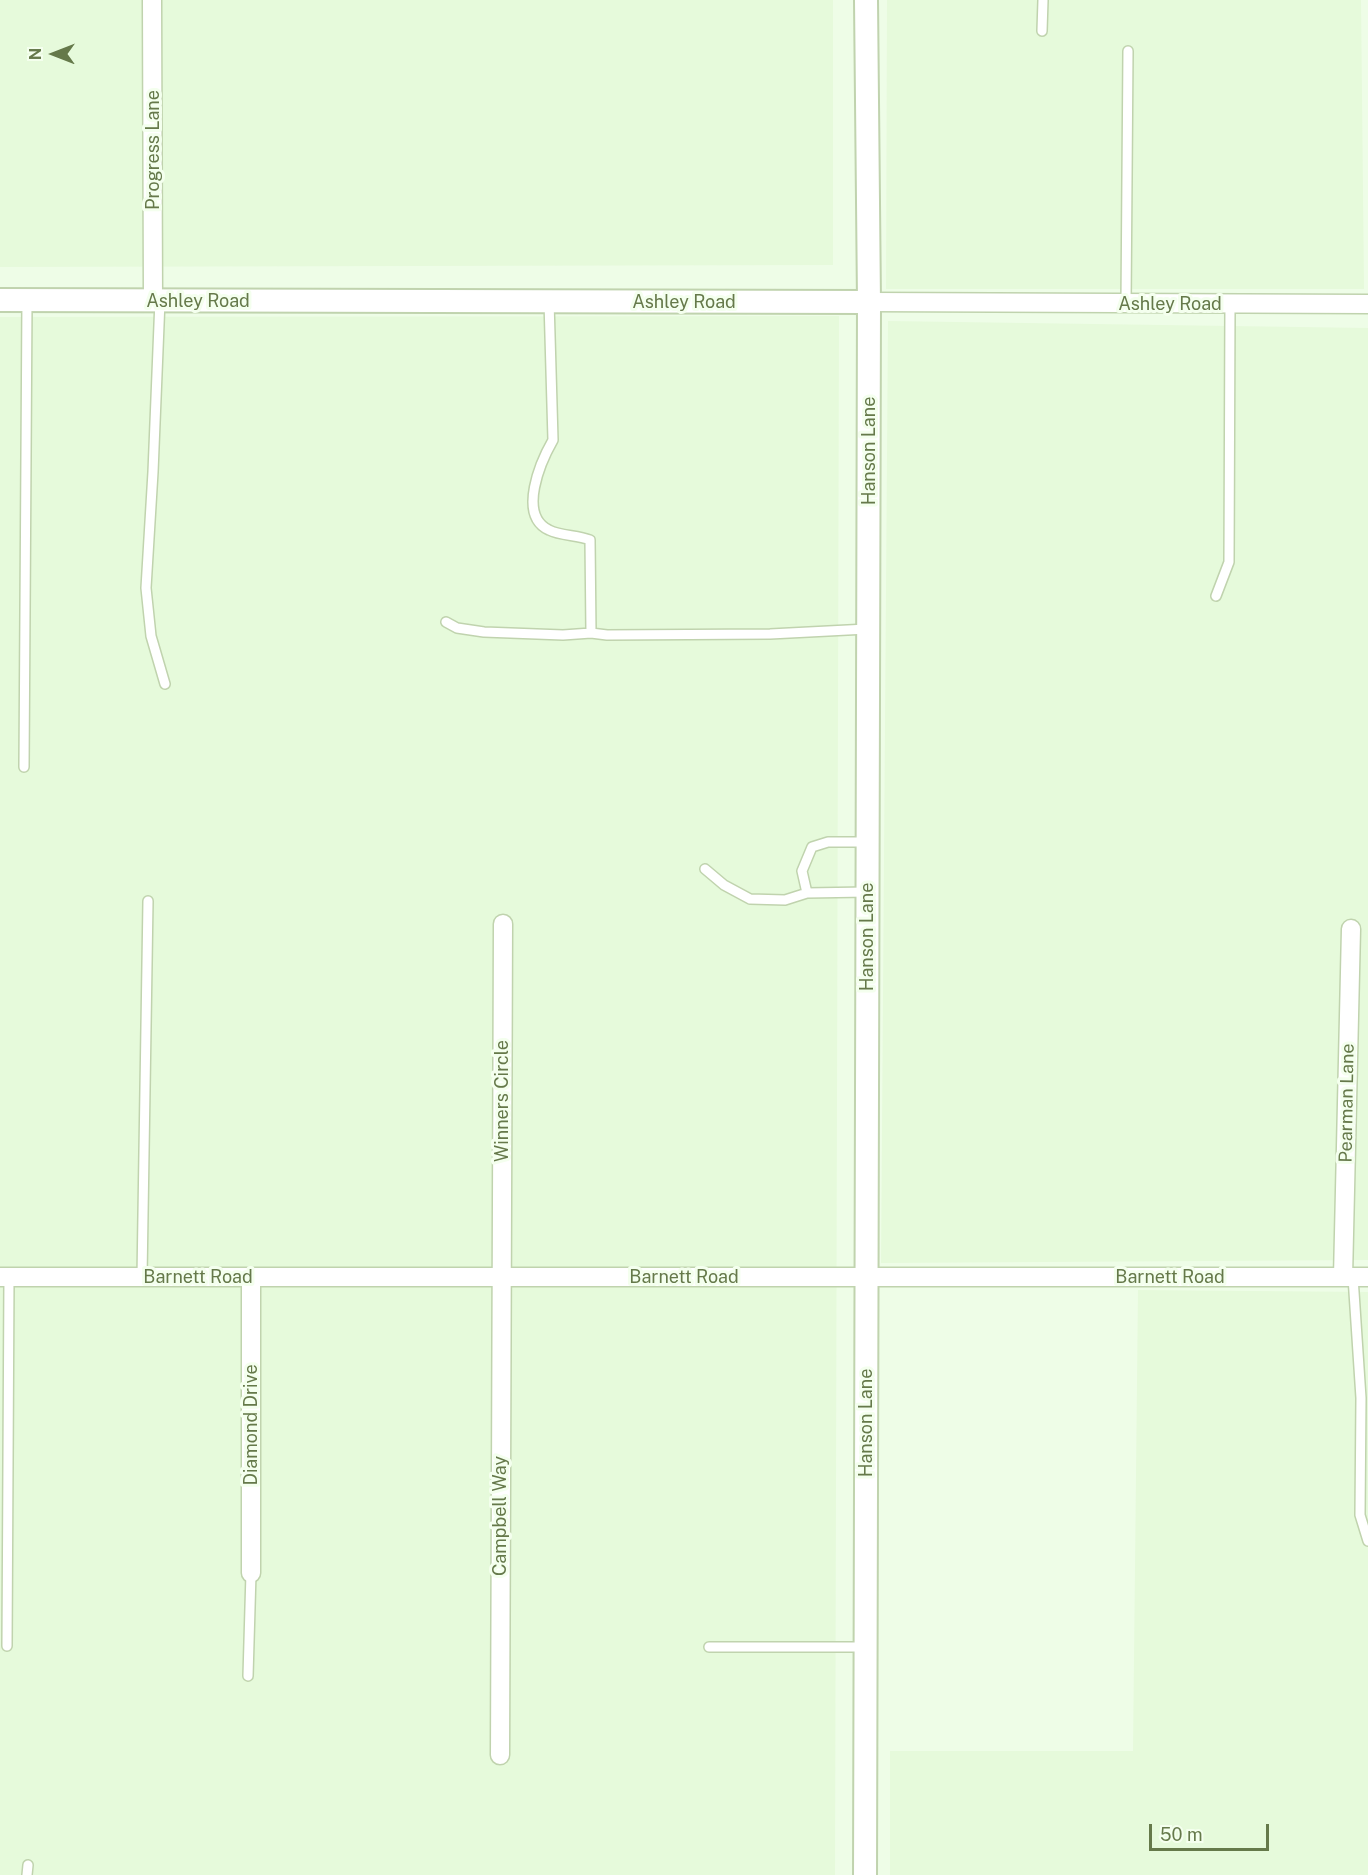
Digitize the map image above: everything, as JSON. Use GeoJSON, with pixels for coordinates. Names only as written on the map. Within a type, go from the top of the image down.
{"type":"FeatureCollection","features":[{"type":"Feature","properties":{"kind":"street","name":"Progress Lane"},"geometry":{"type":"LineString","coordinates":[[152,0],[157,300]]}},
{"type":"Feature","properties":{"kind":"street","name":"Hanson Lane"},"geometry":{"type":"LineString","coordinates":[[865,1875],[869,302],[866,0]]}},
{"type":"Feature","properties":{"kind":"street","name":"Ashley Road"},"geometry":{"type":"LineString","coordinates":[[0,300],[1368,304]]}},
{"type":"Feature","properties":{"kind":"street","name":"Winners Circle"},"geometry":{"type":"LineString","coordinates":[[501,1277],[503,924]]}},
{"type":"Feature","properties":{"kind":"street","name":"Pearman Lane"},"geometry":{"type":"LineString","coordinates":[[1351,929],[1354,1277]]}},
{"type":"Feature","properties":{"kind":"street","name":"Barnett Road"},"geometry":{"type":"LineString","coordinates":[[5,1277],[1354,1277]]}},
{"type":"Feature","properties":{"kind":"street","name":"Diamond Drive"},"geometry":{"type":"LineString","coordinates":[[251,1277],[251,1573]]}},
{"type":"Feature","properties":{"kind":"street","name":"Campbell Way"},"geometry":{"type":"LineString","coordinates":[[500,1755],[501,1277]]}},
{"type":"Feature","properties":{"kind":"lane"},"geometry":{"type":"LineString","coordinates":[[1042,31],[1043,0]]}},
{"type":"Feature","properties":{"kind":"lane"},"geometry":{"type":"LineString","coordinates":[[1126,304],[1128,51]]}},
{"type":"Feature","properties":{"kind":"lane"},"geometry":{"type":"LineString","coordinates":[[24,767],[27,300]]}},
{"type":"Feature","properties":{"kind":"lane"},"geometry":{"type":"LineString","coordinates":[[157,300],[153,472],[146,588],[151,636],[165,684]]}},
{"type":"Feature","properties":{"kind":"lane"},"geometry":{"type":"LineString","coordinates":[[549,301],[554,440],[546,453],[535,487],[533,512],[538,522],[550,531],[590,540],[591,633]]}},
{"type":"Feature","properties":{"kind":"lane"},"geometry":{"type":"LineString","coordinates":[[1216,596],[1229,562],[1230,304]]}},
{"type":"Feature","properties":{"kind":"lane"},"geometry":{"type":"LineString","coordinates":[[446,622],[457,628],[484,632],[562,635],[591,633],[607,635],[770,634],[868,628]]}},
{"type":"Feature","properties":{"kind":"lane"},"geometry":{"type":"LineString","coordinates":[[807,892],[802,871],[812,847],[828,842],[867,842]]}},
{"type":"Feature","properties":{"kind":"lane"},"geometry":{"type":"LineString","coordinates":[[705,869],[724,885],[750,899],[785,900],[807,892],[867,892]]}},
{"type":"Feature","properties":{"kind":"lane"},"geometry":{"type":"LineString","coordinates":[[142,1277],[148,901]]}},
{"type":"Feature","properties":{"kind":"lane"},"geometry":{"type":"LineString","coordinates":[[5,1277],[7,1646]]}},
{"type":"Feature","properties":{"kind":"lane"},"geometry":{"type":"LineString","coordinates":[[1354,1277],[1361,1398],[1360,1515],[1368,1541]]}},
{"type":"Feature","properties":{"kind":"lane"},"geometry":{"type":"LineString","coordinates":[[248,1676],[251,1573]]}},
{"type":"Feature","properties":{"kind":"lane"},"geometry":{"type":"LineString","coordinates":[[709,1647],[866,1647]]}},
{"type":"Feature","properties":{"kind":"shaded area"},"geometry":{"type":"Polygon","coordinates":[[[0,0],[833,0],[833,265],[0,267],[0,0]]]}},
{"type":"Feature","properties":{"kind":"shaded area"},"geometry":{"type":"Polygon","coordinates":[[[887,0],[1361,0],[1364,289],[886,289],[887,0]]]}},
{"type":"Feature","properties":{"kind":"shaded area"},"geometry":{"type":"Polygon","coordinates":[[[839,316],[835,1875],[0,1875],[0,317],[839,316]]]}},
{"type":"Feature","properties":{"kind":"shaded area"},"geometry":{"type":"Polygon","coordinates":[[[888,321],[1368,328],[1368,1260],[881,1263],[888,321]]]}},
{"type":"Feature","properties":{"kind":"shaded area"},"geometry":{"type":"Polygon","coordinates":[[[1138,1290],[1368,1292],[1368,1875],[890,1875],[890,1751],[1133,1751],[1138,1290]]]}}]}
